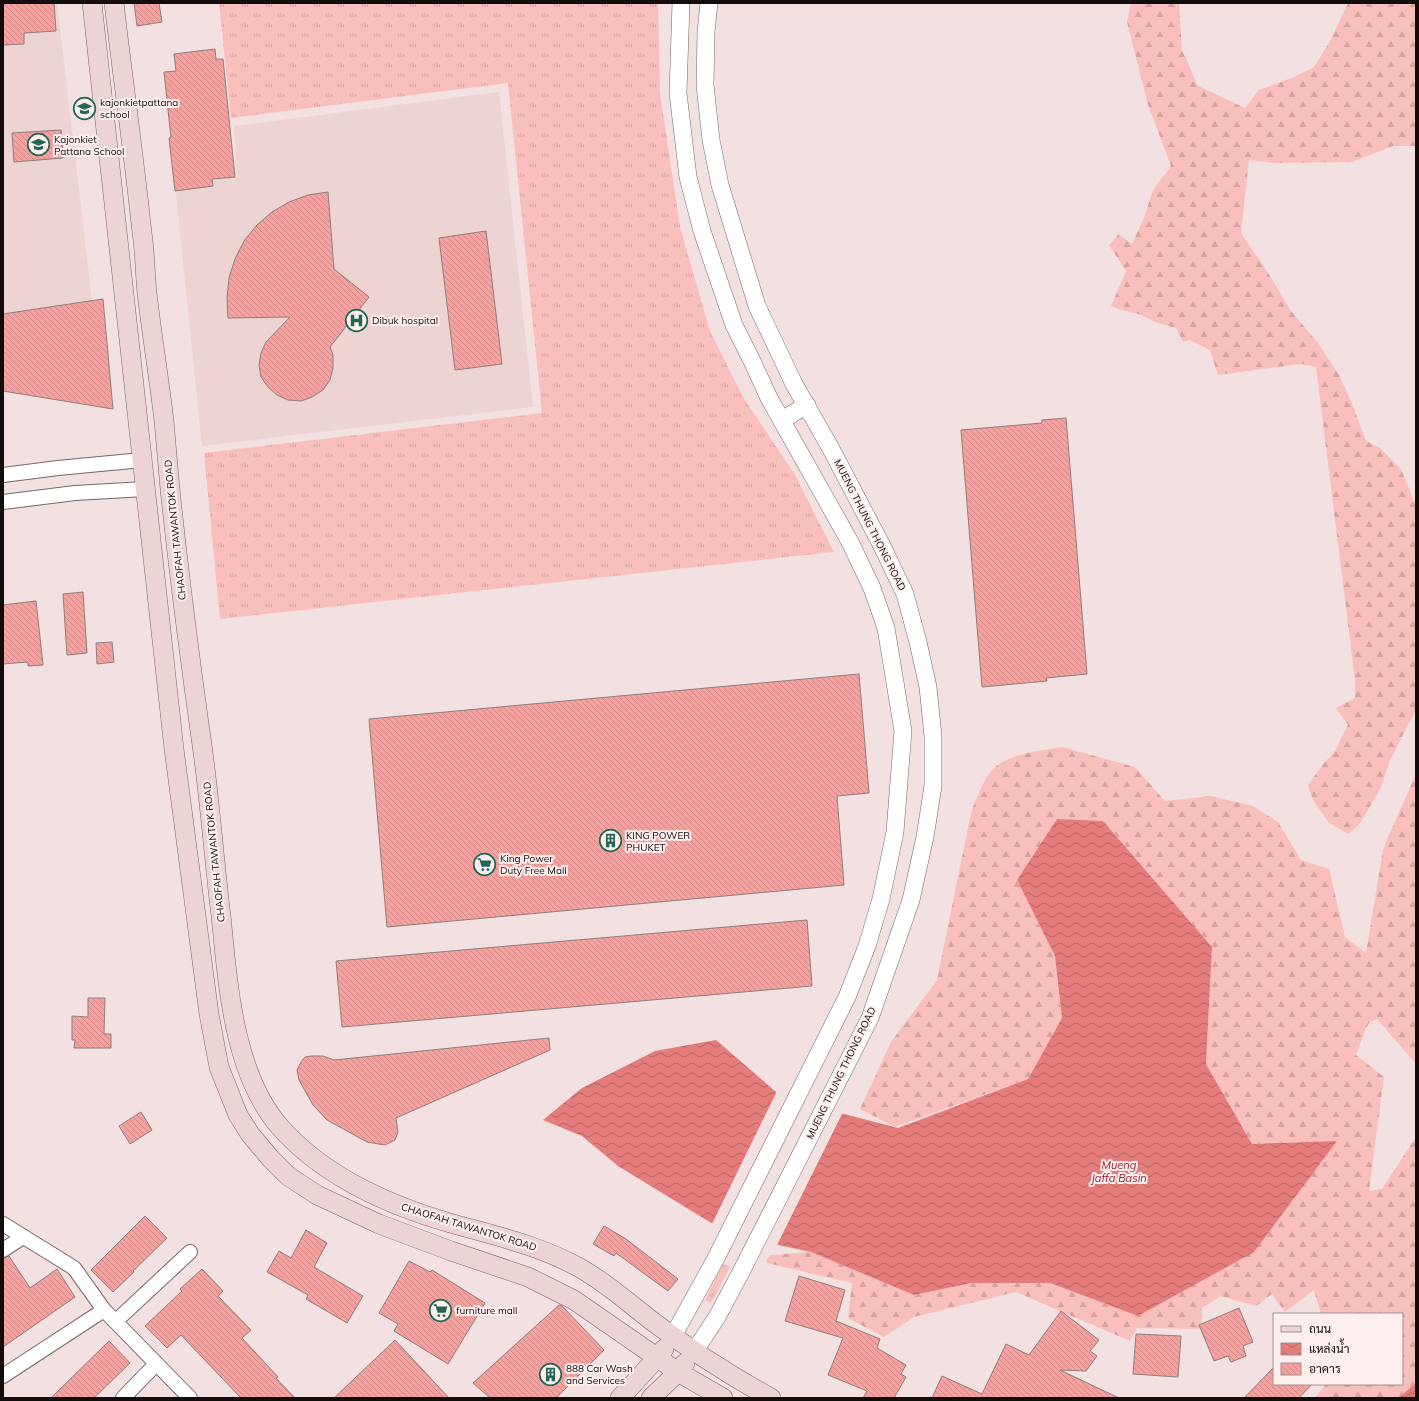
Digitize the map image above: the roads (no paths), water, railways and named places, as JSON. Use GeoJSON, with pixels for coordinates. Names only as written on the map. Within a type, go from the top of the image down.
{"type":"FeatureCollection","features":[{"type":"Feature","properties":{"kind":"main road"},"geometry":{"type":"LineString","coordinates":[[92,3],[174,749],[214,1043],[219,1067],[238,1115],[260,1147],[288,1176],[317,1195],[379,1224],[451,1251],[528,1277],[574,1300],[678,1372],[723,1398]]}},
{"type":"Feature","properties":{"kind":"main road","name":"CHAOFAH TAWANTOK ROAD"},"geometry":{"type":"LineString","coordinates":[[114,3],[143,237],[147,290],[164,423],[182,592],[202,745],[224,951],[236,1029],[251,1078],[266,1108],[277,1124],[302,1150],[315,1161],[336,1174],[397,1205],[450,1223],[524,1243],[551,1253],[583,1270],[612,1290],[694,1352],[748,1386],[771,1398]]}},
{"type":"Feature","properties":{"kind":"main road"},"geometry":{"type":"LineString","coordinates":[[620,1398],[658,1358],[673,1336]]}},
{"type":"Feature","properties":{"kind":"main road"},"geometry":{"type":"LineString","coordinates":[[651,1398],[678,1372],[694,1352]]}},
{"type":"Feature","properties":{"kind":"street"},"geometry":{"type":"LineString","coordinates":[[673,1336],[715,1260],[848,997],[867,946],[881,899],[896,832],[903,731],[886,628],[872,588],[850,542],[769,398],[734,324],[702,231],[688,177],[678,93],[681,3]]}},
{"type":"Feature","properties":{"kind":"street","name":"MUENG THUNG THONG ROAD"},"geometry":{"type":"LineString","coordinates":[[694,1352],[717,1317],[741,1272],[870,1018],[911,900],[925,837],[933,786],[932,736],[928,687],[918,642],[904,594],[881,544],[830,447],[794,384],[757,306],[720,185],[711,140],[705,85],[706,32],[709,3]]}},
{"type":"Feature","properties":{"kind":"street"},"geometry":{"type":"LineString","coordinates":[[782,420],[807,405]]}},
{"type":"Feature","properties":{"kind":"street"},"geometry":{"type":"LineString","coordinates":[[3,475],[142,460]]}},
{"type":"Feature","properties":{"kind":"street"},"geometry":{"type":"LineString","coordinates":[[3,502],[75,493],[145,489]]}},
{"type":"Feature","properties":{"kind":"street"},"geometry":{"type":"LineString","coordinates":[[3,1224],[74,1268],[104,1310],[190,1398]]}},
{"type":"Feature","properties":{"kind":"street"},"geometry":{"type":"LineString","coordinates":[[3,1250],[23,1237]]}},
{"type":"Feature","properties":{"kind":"street"},"geometry":{"type":"LineString","coordinates":[[116,1321],[190,1252]]}},
{"type":"Feature","properties":{"kind":"street"},"geometry":{"type":"LineString","coordinates":[[3,1376],[104,1310]]}},
{"type":"Feature","properties":{"kind":"street"},"geometry":{"type":"LineString","coordinates":[[123,1398],[156,1364]]}},
{"type":"Feature","properties":{"kind":"water","name":"Mueng Jaffa Basin"},"geometry":{"type":"Polygon","coordinates":[[[1057,819],[1103,821],[1212,947],[1206,1064],[1252,1144],[1337,1141],[1254,1252],[1138,1316],[1050,1283],[972,1283],[914,1295],[811,1252],[731,1235],[618,1166],[582,1136],[543,1120],[582,1088],[655,1051],[716,1040],[783,1098],[898,1128],[1028,1079],[1062,1018],[1055,956],[1017,880],[1057,819]]]}},
{"type":"Feature","properties":{"kind":"water"},"geometry":{"type":"Polygon","coordinates":[[[1416,1383],[1416,1398],[1398,1398],[1416,1383]]]}},
{"type":"Feature","properties":{"kind":"place","name":"kajonkietpattana school"},"geometry":{"type":"Point","coordinates":[84,108]}},
{"type":"Feature","properties":{"kind":"place","name":"Kajonkiet Pattana School"},"geometry":{"type":"Point","coordinates":[38,145]}},
{"type":"Feature","properties":{"kind":"place","name":"Dibuk hospital"},"geometry":{"type":"Point","coordinates":[357,320]}},
{"type":"Feature","properties":{"kind":"place","name":"KING POWER PHUKET"},"geometry":{"type":"Point","coordinates":[610,841]}},
{"type":"Feature","properties":{"kind":"place","name":"King Power Duty Free Mall"},"geometry":{"type":"Point","coordinates":[484,864]}},
{"type":"Feature","properties":{"kind":"place","name":"furniture mall"},"geometry":{"type":"Point","coordinates":[440,1310]}},
{"type":"Feature","properties":{"kind":"place","name":"888 Car Wash and Services"},"geometry":{"type":"Point","coordinates":[550,1374]}}]}
